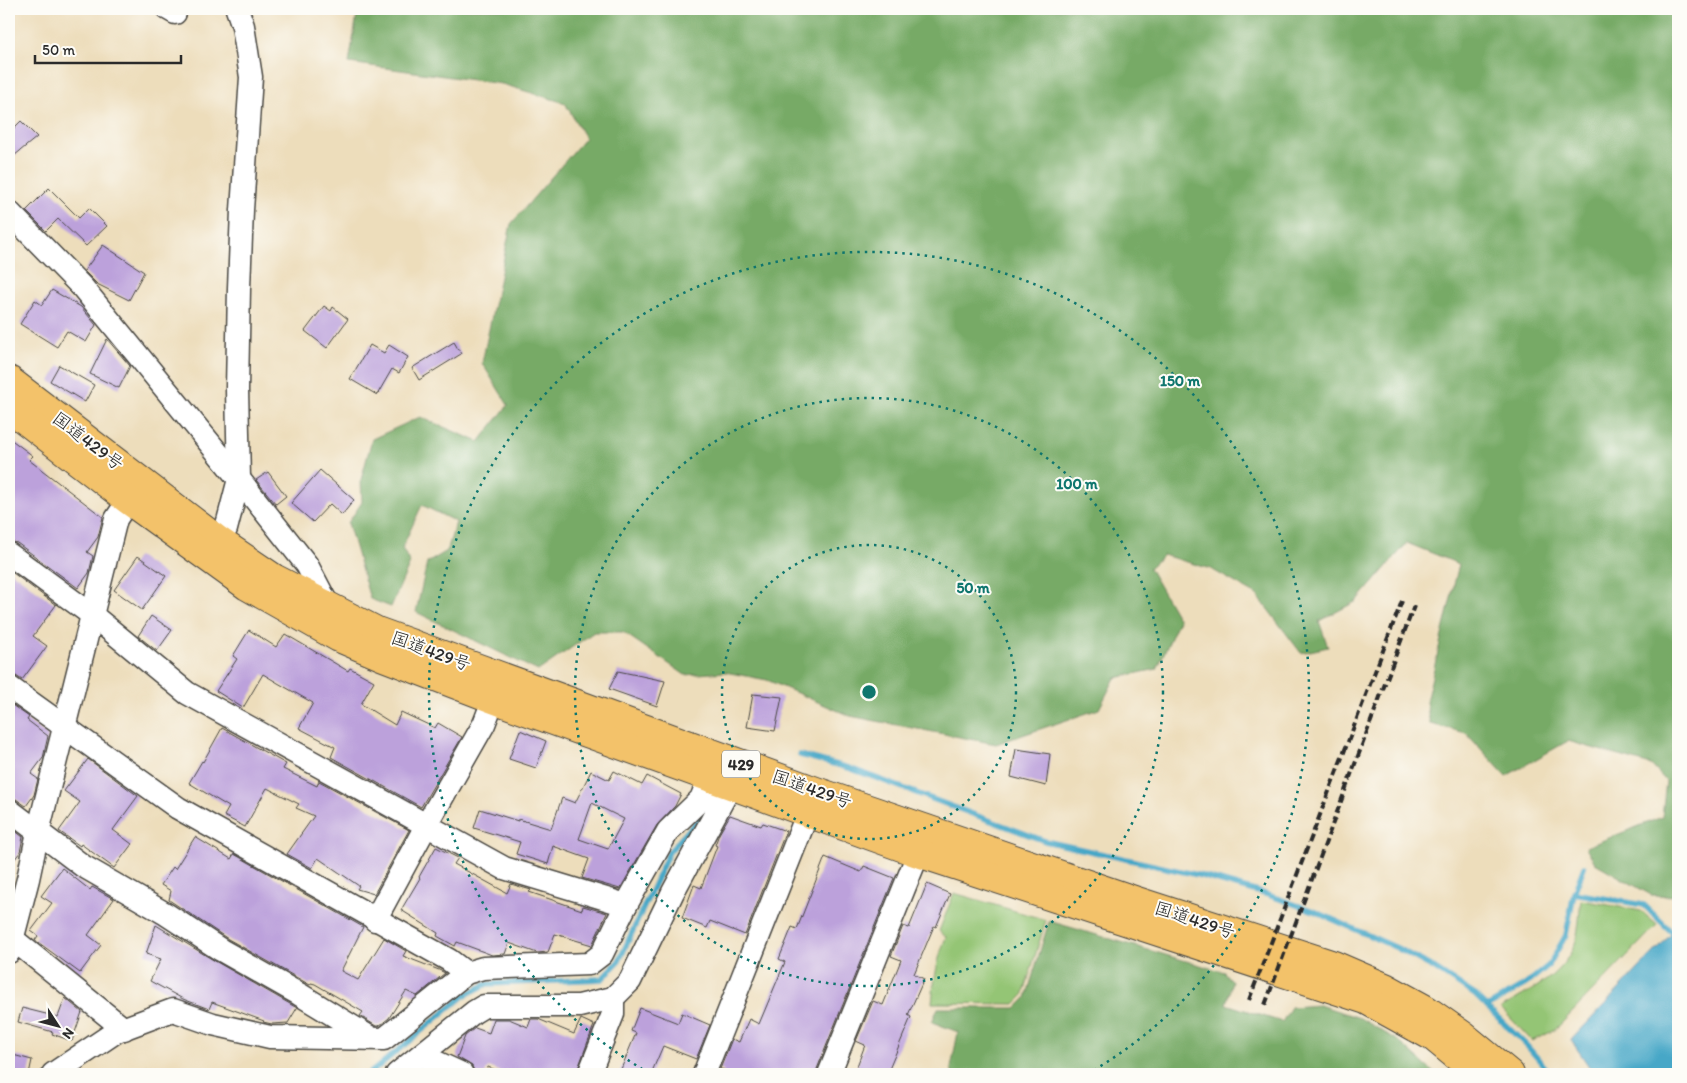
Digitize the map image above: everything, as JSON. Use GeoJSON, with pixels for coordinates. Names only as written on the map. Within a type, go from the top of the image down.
{"type":"FeatureCollection","features":[{"type":"Feature","properties":{"kind":"highway","name":"国道429号"},"geometry":{"type":"LineString","coordinates":[[9,380],[135,491]]}},
{"type":"Feature","properties":{"kind":"highway","name":"国道429号"},"geometry":{"type":"LineString","coordinates":[[9,408],[135,491],[213,549],[247,586],[340,638],[381,656],[498,688],[1366,1000],[1433,1037],[1478,1074]]}},
{"type":"Feature","properties":{"kind":"highway","name":"国道429号"},"geometry":{"type":"LineString","coordinates":[[213,549],[377,631],[498,688]]}},
{"type":"Feature","properties":{"kind":"highway","name":"国道429号"},"geometry":{"type":"LineString","coordinates":[[923,841],[1134,900],[1334,965],[1385,987],[1427,1010],[1464,1036],[1510,1074]]}},
{"type":"Feature","properties":{"kind":"street"},"geometry":{"type":"LineString","coordinates":[[213,549],[226,529],[240,479],[237,389],[239,288],[250,77],[242,26],[237,9]]}},
{"type":"Feature","properties":{"kind":"street"},"geometry":{"type":"LineString","coordinates":[[9,212],[83,288],[240,479],[307,565],[328,607]]}},
{"type":"Feature","properties":{"kind":"street"},"geometry":{"type":"LineString","coordinates":[[124,1029],[10,942],[28,878],[116,519],[135,491]]}},
{"type":"Feature","properties":{"kind":"street"},"geometry":{"type":"LineString","coordinates":[[9,554],[92,615],[187,693],[504,868],[626,905]]}},
{"type":"Feature","properties":{"kind":"street"},"geometry":{"type":"LineString","coordinates":[[9,687],[178,808],[449,960],[466,973]]}},
{"type":"Feature","properties":{"kind":"street"},"geometry":{"type":"LineString","coordinates":[[375,920],[484,724],[498,688]]}},
{"type":"Feature","properties":{"kind":"street"},"geometry":{"type":"LineString","coordinates":[[53,1074],[117,1031],[173,1010],[213,1024],[270,1037],[384,1039],[466,973],[483,968],[589,964],[602,954],[626,905],[668,832],[725,771]]}},
{"type":"Feature","properties":{"kind":"street"},"geometry":{"type":"LineString","coordinates":[[397,1074],[484,1006],[579,1006],[613,998],[630,981],[673,892],[725,771]]}},
{"type":"Feature","properties":{"kind":"street"},"geometry":{"type":"LineString","coordinates":[[704,1074],[812,802]]}},
{"type":"Feature","properties":{"kind":"street"},"geometry":{"type":"LineString","coordinates":[[9,810],[83,866],[372,1039]]}},
{"type":"Feature","properties":{"kind":"street"},"geometry":{"type":"LineString","coordinates":[[829,1074],[923,841]]}},
{"type":"Feature","properties":{"kind":"street"},"geometry":{"type":"LineString","coordinates":[[589,1074],[613,1014],[613,998]]}},
{"type":"Feature","properties":{"kind":"street"},"geometry":{"type":"LineString","coordinates":[[421,1055],[462,1074]]}},
{"type":"Feature","properties":{"kind":"green space"},"geometry":{"type":"Polygon","coordinates":[[[358,9],[1678,9],[1678,896],[1651,895],[1595,863],[1586,847],[1662,817],[1666,781],[1651,765],[1568,741],[1506,776],[1466,733],[1430,724],[1426,702],[1459,564],[1407,543],[1357,601],[1319,621],[1328,647],[1301,653],[1257,595],[1211,569],[1163,555],[1149,568],[1179,620],[1157,669],[1115,678],[1099,709],[996,744],[850,716],[767,680],[725,672],[685,675],[623,632],[594,632],[538,671],[416,612],[427,563],[447,551],[456,522],[422,505],[402,548],[410,563],[391,607],[370,599],[348,523],[362,502],[361,480],[372,439],[420,417],[479,442],[508,405],[482,363],[511,224],[585,138],[565,103],[502,84],[349,63],[358,9]]]}},
{"type":"Feature","properties":{"kind":"green space"},"geometry":{"type":"Polygon","coordinates":[[[954,893],[1046,920],[1023,996],[1015,1004],[932,1003],[936,970],[946,937],[939,931],[954,893]]]}},
{"type":"Feature","properties":{"kind":"green space"},"geometry":{"type":"Polygon","coordinates":[[[1581,900],[1641,911],[1657,925],[1555,1030],[1532,1041],[1501,1008],[1543,983],[1561,967],[1574,946],[1577,936],[1581,900]]]}},
{"type":"Feature","properties":{"kind":"green space"},"geometry":{"type":"Polygon","coordinates":[[[1049,921],[1224,972],[1232,982],[1226,1004],[1282,1022],[1291,1007],[1319,1005],[1360,1018],[1397,1040],[1435,1074],[953,1074],[951,1068],[958,1032],[932,1022],[938,1008],[1016,1008],[1026,998],[1049,921]]]}},
{"type":"Feature","properties":{"kind":"water"},"geometry":{"type":"Polygon","coordinates":[[[1675,930],[1678,931],[1678,1074],[1594,1074],[1571,1040],[1675,930]]]}},
{"type":"Feature","properties":{"kind":"water"},"geometry":{"type":"Polygon","coordinates":[[[148,1066],[206,1074],[113,1074],[113,1072],[148,1066]]]}},
{"type":"Feature","properties":{"kind":"building"},"geometry":{"type":"Polygon","coordinates":[[[21,121],[37,137],[9,160],[9,133],[21,121]]]}},
{"type":"Feature","properties":{"kind":"building"},"geometry":{"type":"Polygon","coordinates":[[[49,188],[79,218],[89,208],[107,226],[86,246],[58,219],[46,231],[26,211],[49,188]]]}},
{"type":"Feature","properties":{"kind":"building"},"geometry":{"type":"Polygon","coordinates":[[[103,245],[144,272],[129,300],[97,284],[84,271],[103,245]]]}},
{"type":"Feature","properties":{"kind":"building"},"geometry":{"type":"Polygon","coordinates":[[[52,290],[81,307],[96,325],[86,342],[67,331],[57,347],[20,324],[35,300],[42,305],[52,290]]]}},
{"type":"Feature","properties":{"kind":"building"},"geometry":{"type":"Polygon","coordinates":[[[324,306],[331,311],[333,307],[348,319],[327,348],[305,331],[324,306]]]}},
{"type":"Feature","properties":{"kind":"building"},"geometry":{"type":"Polygon","coordinates":[[[107,339],[130,366],[119,388],[90,374],[107,339]]]}},
{"type":"Feature","properties":{"kind":"building"},"geometry":{"type":"Polygon","coordinates":[[[454,342],[461,354],[419,380],[412,368],[454,342]]]}},
{"type":"Feature","properties":{"kind":"building"},"geometry":{"type":"Polygon","coordinates":[[[370,345],[384,353],[389,345],[408,357],[399,373],[392,369],[377,395],[350,379],[370,345]]]}},
{"type":"Feature","properties":{"kind":"building"},"geometry":{"type":"Polygon","coordinates":[[[59,365],[94,385],[85,402],[50,381],[59,365]]]}},
{"type":"Feature","properties":{"kind":"building"},"geometry":{"type":"Polygon","coordinates":[[[9,438],[33,456],[29,460],[103,517],[98,537],[87,552],[93,556],[89,573],[78,588],[17,543],[9,541],[9,438]]]}},
{"type":"Feature","properties":{"kind":"building"},"geometry":{"type":"Polygon","coordinates":[[[320,470],[354,500],[342,515],[330,504],[313,522],[291,503],[320,470]]]}},
{"type":"Feature","properties":{"kind":"building"},"geometry":{"type":"Polygon","coordinates":[[[268,472],[286,496],[276,504],[256,480],[268,472]]]}},
{"type":"Feature","properties":{"kind":"building"},"geometry":{"type":"Polygon","coordinates":[[[138,556],[166,576],[142,610],[114,590],[138,556]]]}},
{"type":"Feature","properties":{"kind":"building"},"geometry":{"type":"Polygon","coordinates":[[[9,570],[56,605],[33,636],[47,646],[22,680],[9,674],[9,570]]]}},
{"type":"Feature","properties":{"kind":"building"},"geometry":{"type":"Polygon","coordinates":[[[151,616],[172,630],[157,651],[138,636],[151,616]]]}},
{"type":"Feature","properties":{"kind":"building"},"geometry":{"type":"Polygon","coordinates":[[[249,630],[276,647],[285,634],[348,671],[350,668],[374,681],[361,704],[395,725],[401,712],[435,728],[438,723],[462,737],[421,807],[331,757],[335,747],[299,728],[313,703],[263,674],[243,708],[216,691],[237,659],[233,656],[249,630]]]}},
{"type":"Feature","properties":{"kind":"building"},"geometry":{"type":"Polygon","coordinates":[[[618,671],[665,681],[657,706],[609,689],[618,671]]]}},
{"type":"Feature","properties":{"kind":"building"},"geometry":{"type":"Polygon","coordinates":[[[753,694],[782,697],[775,731],[747,727],[753,694]]]}},
{"type":"Feature","properties":{"kind":"building"},"geometry":{"type":"Polygon","coordinates":[[[9,703],[29,717],[27,720],[48,736],[43,758],[31,774],[38,779],[34,795],[26,806],[16,799],[9,797],[9,703]]]}},
{"type":"Feature","properties":{"kind":"building"},"geometry":{"type":"Polygon","coordinates":[[[222,728],[286,764],[283,769],[317,786],[319,781],[409,830],[374,894],[357,889],[359,886],[318,858],[312,868],[287,854],[314,816],[296,808],[299,804],[267,788],[245,827],[224,816],[229,807],[189,783],[222,728]]]}},
{"type":"Feature","properties":{"kind":"building"},"geometry":{"type":"Polygon","coordinates":[[[520,730],[546,741],[536,768],[509,759],[520,730]]]}},
{"type":"Feature","properties":{"kind":"building"},"geometry":{"type":"Polygon","coordinates":[[[1016,749],[1050,754],[1046,786],[1011,777],[1016,749]]]}},
{"type":"Feature","properties":{"kind":"building"},"geometry":{"type":"Polygon","coordinates":[[[88,759],[138,796],[113,830],[132,844],[114,868],[59,831],[80,802],[64,791],[88,759]]]}},
{"type":"Feature","properties":{"kind":"building"},"geometry":{"type":"Polygon","coordinates":[[[591,771],[609,780],[614,771],[642,785],[647,776],[681,794],[675,806],[657,825],[620,889],[582,878],[589,859],[553,846],[548,864],[516,854],[520,842],[474,828],[480,809],[551,829],[562,798],[575,803],[591,771]],[[592,803],[579,839],[608,849],[624,819],[592,803]]]}},
{"type":"Feature","properties":{"kind":"building"},"geometry":{"type":"Polygon","coordinates":[[[730,815],[761,826],[763,823],[786,831],[745,935],[710,921],[707,928],[682,918],[694,885],[701,888],[717,846],[715,845],[719,834],[730,815]]]}},
{"type":"Feature","properties":{"kind":"building"},"geometry":{"type":"Polygon","coordinates":[[[9,826],[23,837],[20,852],[9,867],[9,826]]]}},
{"type":"Feature","properties":{"kind":"building"},"geometry":{"type":"Polygon","coordinates":[[[195,837],[231,859],[234,854],[363,927],[341,971],[358,980],[384,938],[406,951],[403,956],[445,973],[417,996],[406,991],[389,1018],[379,1026],[376,1026],[360,1016],[363,1012],[315,984],[311,983],[310,985],[228,939],[169,900],[171,891],[161,885],[173,867],[175,869],[195,837]]]}},
{"type":"Feature","properties":{"kind":"building"},"geometry":{"type":"Polygon","coordinates":[[[436,847],[458,858],[454,864],[507,893],[511,884],[582,910],[583,906],[607,913],[592,945],[555,934],[548,952],[537,953],[509,943],[505,954],[492,955],[457,942],[455,946],[437,936],[438,933],[401,910],[436,847]]]}},
{"type":"Feature","properties":{"kind":"building"},"geometry":{"type":"Polygon","coordinates":[[[825,857],[861,872],[864,866],[894,878],[816,1074],[722,1074],[724,1070],[720,1069],[732,1039],[739,1042],[749,1019],[759,1024],[785,962],[779,959],[792,927],[797,929],[825,857]]]}},
{"type":"Feature","properties":{"kind":"building"},"geometry":{"type":"Polygon","coordinates":[[[62,868],[90,890],[92,887],[114,899],[88,935],[101,945],[80,973],[35,940],[38,936],[31,931],[52,903],[41,896],[62,868]]]}},
{"type":"Feature","properties":{"kind":"building"},"geometry":{"type":"Polygon","coordinates":[[[927,884],[950,894],[914,974],[924,979],[908,1015],[911,1017],[887,1074],[854,1074],[865,1045],[856,1041],[873,1001],[883,1005],[901,960],[891,956],[903,926],[909,928],[927,884]]]}},
{"type":"Feature","properties":{"kind":"building"},"geometry":{"type":"Polygon","coordinates":[[[156,925],[297,1008],[288,1023],[272,1024],[263,1022],[212,1002],[209,1009],[183,999],[150,981],[161,959],[146,954],[156,925]]]}},
{"type":"Feature","properties":{"kind":"building"},"geometry":{"type":"Polygon","coordinates":[[[65,998],[82,1012],[72,1041],[52,1034],[53,1032],[18,1022],[22,1008],[58,1017],[65,998]]]}},
{"type":"Feature","properties":{"kind":"building"},"geometry":{"type":"Polygon","coordinates":[[[640,1008],[678,1023],[682,1013],[710,1025],[696,1059],[663,1046],[651,1074],[619,1074],[636,1033],[631,1031],[640,1008]]]}},
{"type":"Feature","properties":{"kind":"building"},"geometry":{"type":"Polygon","coordinates":[[[494,1019],[509,1019],[528,1027],[531,1019],[538,1019],[574,1034],[581,1019],[594,1025],[576,1074],[506,1074],[488,1067],[485,1074],[475,1074],[472,1066],[457,1057],[465,1036],[475,1028],[489,1033],[494,1019]]]}},
{"type":"Feature","properties":{"kind":"building"},"geometry":{"type":"Polygon","coordinates":[[[9,1054],[32,1060],[29,1074],[9,1074],[9,1054]]]}},
{"type":"Feature","properties":{"kind":"waterway"},"geometry":{"type":"LineString","coordinates":[[800,755],[849,768],[1045,841],[1198,875],[1265,894],[1314,911],[1397,948],[1432,967],[1475,995],[1527,1046],[1551,1074]]}},
{"type":"Feature","properties":{"kind":"waterway"},"geometry":{"type":"LineString","coordinates":[[369,1074],[465,995],[487,984],[602,979],[619,961],[669,852],[701,816]]}},
{"type":"Feature","properties":{"kind":"waterway"},"geometry":{"type":"LineString","coordinates":[[1574,893],[1584,867]]}},
{"type":"Feature","properties":{"kind":"waterway"},"geometry":{"type":"LineString","coordinates":[[1487,1007],[1526,984],[1549,965],[1566,935],[1574,893],[1644,905],[1678,938]]}},
{"type":"Feature","properties":{"kind":"railway"},"geometry":{"type":"LineString","coordinates":[[1249,1000],[1402,601]]}},
{"type":"Feature","properties":{"kind":"railway"},"geometry":{"type":"LineString","coordinates":[[1265,1005],[1414,606]]}}]}
